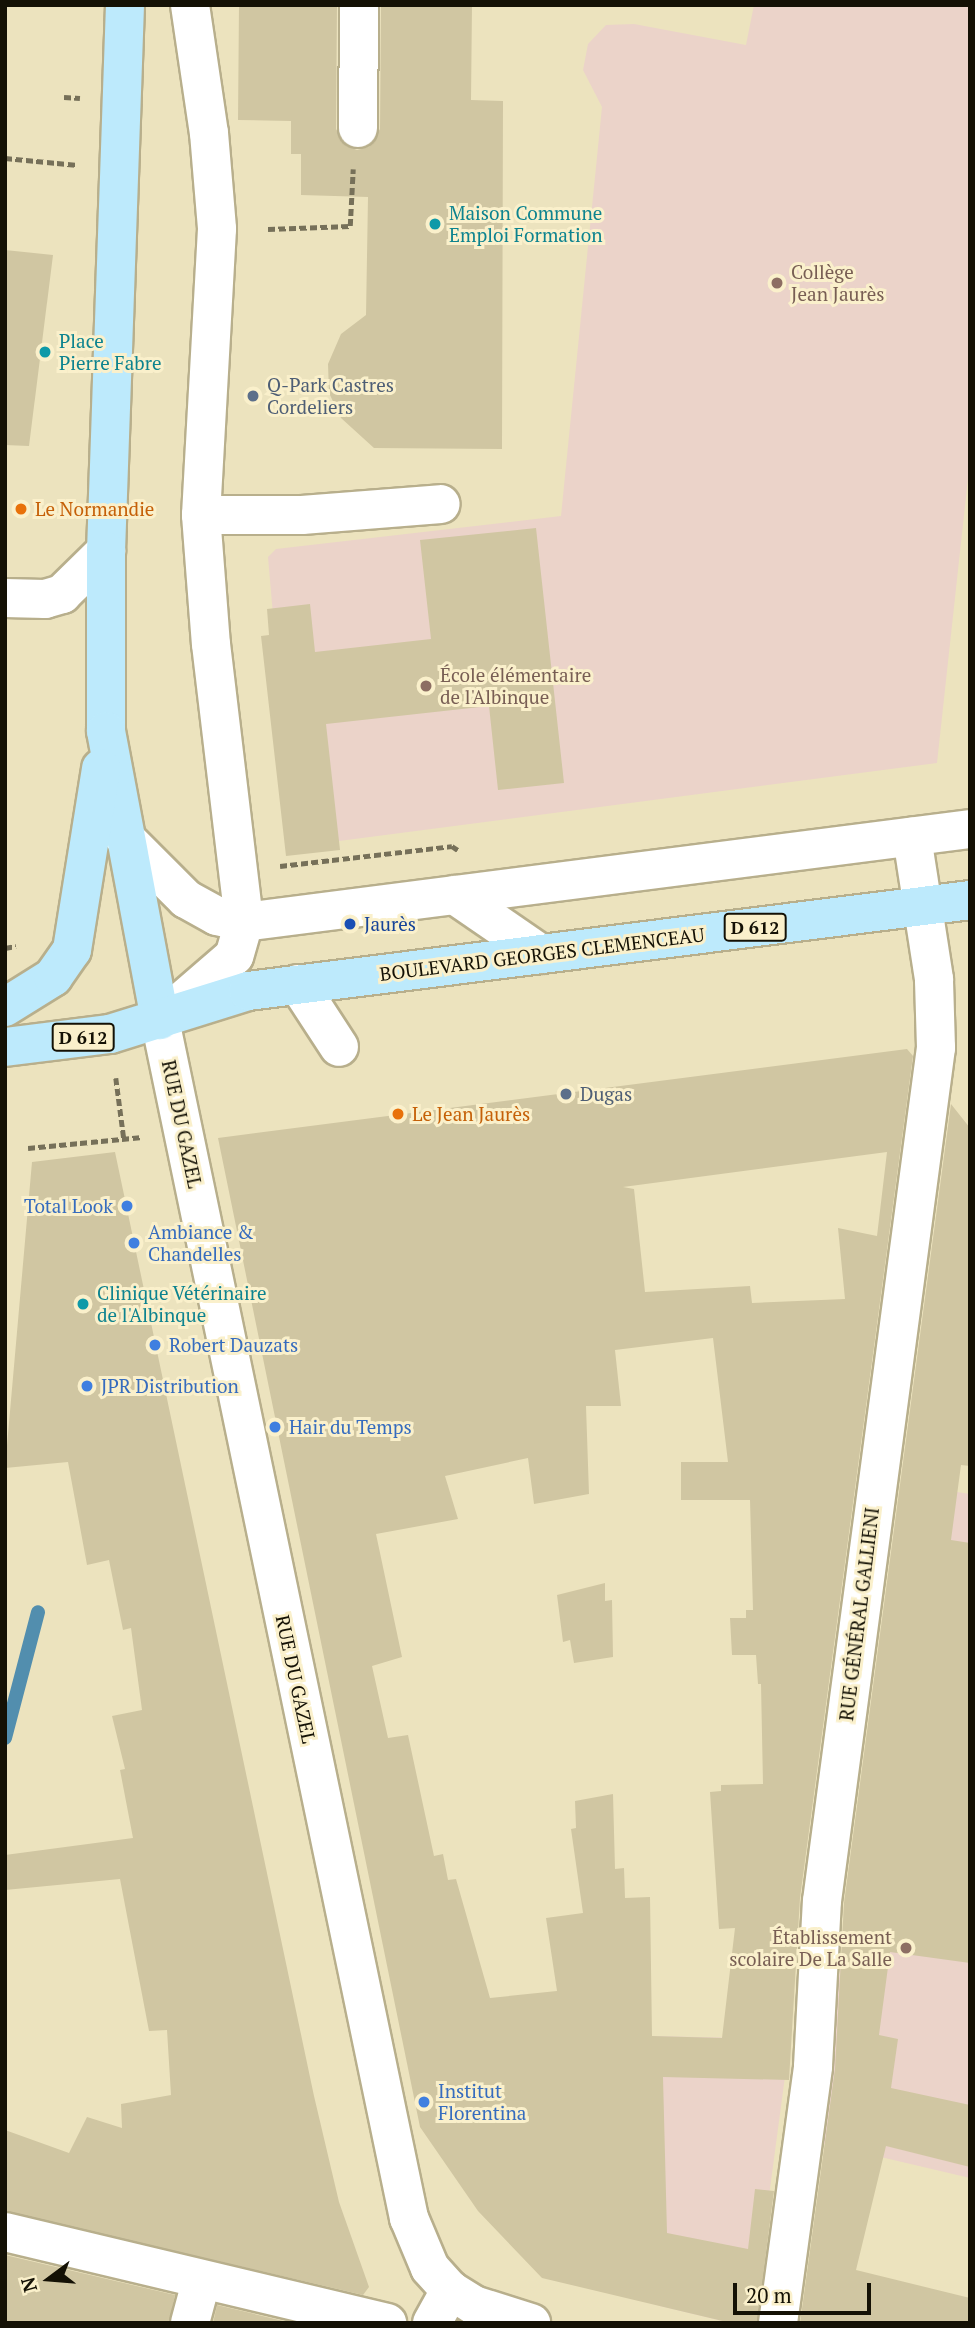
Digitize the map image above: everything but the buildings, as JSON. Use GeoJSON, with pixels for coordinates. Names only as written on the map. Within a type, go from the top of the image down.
{"type":"FeatureCollection","features":[{"type":"Feature","properties":{"kind":"main road"},"geometry":{"type":"LineString","coordinates":[[5,1007],[53,977],[72,950],[106,731],[106,551],[125,5]]}},
{"type":"Feature","properties":{"kind":"main road"},"geometry":{"type":"LineString","coordinates":[[106,731],[123,836],[160,1020]]}},
{"type":"Feature","properties":{"kind":"main road","name":"BOULEVARD GEORGES CLEMENCEAU"},"geometry":{"type":"LineString","coordinates":[[160,1020],[248,991],[970,900]]}},
{"type":"Feature","properties":{"kind":"main road","name":"D 612"},"geometry":{"type":"LineString","coordinates":[[5,1047],[110,1034],[160,1020]]}},
{"type":"Feature","properties":{"kind":"street"},"geometry":{"type":"LineString","coordinates":[[160,1020],[234,956],[244,922],[211,645],[201,514],[216,213],[190,5]]}},
{"type":"Feature","properties":{"kind":"street"},"geometry":{"type":"LineString","coordinates":[[358,128],[359,5]]}},
{"type":"Feature","properties":{"kind":"street"},"geometry":{"type":"LineString","coordinates":[[201,514],[302,515],[442,504]]}},
{"type":"Feature","properties":{"kind":"street"},"geometry":{"type":"LineString","coordinates":[[16,599],[62,594],[106,551]]}},
{"type":"Feature","properties":{"kind":"street"},"geometry":{"type":"LineString","coordinates":[[123,836],[186,898],[217,916],[244,922],[970,829]]}},
{"type":"Feature","properties":{"kind":"street","name":"RUE GÉNÉRAL GALLIENI"},"geometry":{"type":"LineString","coordinates":[[778,2323],[813,2066],[825,1873],[936,1048],[934,979],[912,836]]}},
{"type":"Feature","properties":{"kind":"street"},"geometry":{"type":"LineString","coordinates":[[531,885],[541,954]]}},
{"type":"Feature","properties":{"kind":"street"},"geometry":{"type":"LineString","coordinates":[[455,895],[541,954]]}},
{"type":"Feature","properties":{"kind":"street"},"geometry":{"type":"LineString","coordinates":[[298,984],[339,1047]]}},
{"type":"Feature","properties":{"kind":"street","name":"RUE DU GAZEL"},"geometry":{"type":"LineString","coordinates":[[160,1020],[396,2168],[418,2245],[450,2290]]}},
{"type":"Feature","properties":{"kind":"street"},"geometry":{"type":"LineString","coordinates":[[5,2232],[201,2282],[387,2323]]}},
{"type":"Feature","properties":{"kind":"street"},"geometry":{"type":"LineString","coordinates":[[190,2323],[201,2282]]}},
{"type":"Feature","properties":{"kind":"street"},"geometry":{"type":"LineString","coordinates":[[432,2323],[450,2290],[474,2305],[531,2323]]}},
{"type":"Feature","properties":{"kind":"path"},"geometry":{"type":"LineString","coordinates":[[268,229],[350,226],[358,128]]}},
{"type":"Feature","properties":{"kind":"path"},"geometry":{"type":"LineString","coordinates":[[5,158],[81,166]]}},
{"type":"Feature","properties":{"kind":"path"},"geometry":{"type":"LineString","coordinates":[[115,1067],[124,1139]]}},
{"type":"Feature","properties":{"kind":"path"},"geometry":{"type":"LineString","coordinates":[[28,1148],[155,1135]]}},
{"type":"Feature","properties":{"kind":"shaded area","name":"Collège Jean Jaurès"},"geometry":{"type":"Polygon","coordinates":[[[754,5],[970,5],[970,460],[937,763],[293,847],[268,557],[276,549],[561,516],[602,107],[583,70],[588,44],[606,25],[634,24],[746,45],[754,5]]]}},
{"type":"Feature","properties":{"kind":"shaded area","name":"Établissement scolaire De La Salle"},"geometry":{"type":"Polygon","coordinates":[[[957,1492],[970,1494],[970,2178],[817,2142],[869,1754],[957,1492]]]}},
{"type":"Feature","properties":{"kind":"shaded area"},"geometry":{"type":"Polygon","coordinates":[[[652,2036],[790,2039],[752,2323],[731,2323],[660,2306],[652,2036]]]}},
{"type":"Feature","properties":{"kind":"waterway"},"geometry":{"type":"LineString","coordinates":[[5,1738],[38,1612]]}},
{"type":"Feature","properties":{"kind":"place","name":"Maison Commune Emploi Formation"},"geometry":{"type":"Point","coordinates":[435,224]}},
{"type":"Feature","properties":{"kind":"place","name":"Collège Jean Jaurès"},"geometry":{"type":"Point","coordinates":[777,283]}},
{"type":"Feature","properties":{"kind":"place","name":"Place Pierre Fabre"},"geometry":{"type":"Point","coordinates":[45,352]}},
{"type":"Feature","properties":{"kind":"place","name":"Q-Park Castres Cordeliers"},"geometry":{"type":"Point","coordinates":[253,396]}},
{"type":"Feature","properties":{"kind":"place","name":"Le Normandie"},"geometry":{"type":"Point","coordinates":[21,509]}},
{"type":"Feature","properties":{"kind":"place","name":"École élémentaire de l'Albinque"},"geometry":{"type":"Point","coordinates":[426,686]}},
{"type":"Feature","properties":{"kind":"place","name":"Jaurès"},"geometry":{"type":"Point","coordinates":[350,924]}},
{"type":"Feature","properties":{"kind":"place","name":"Dugas"},"geometry":{"type":"Point","coordinates":[566,1094]}},
{"type":"Feature","properties":{"kind":"place","name":"Le Jean Jaurès"},"geometry":{"type":"Point","coordinates":[398,1114]}},
{"type":"Feature","properties":{"kind":"place","name":"Total Look"},"geometry":{"type":"Point","coordinates":[127,1206]}},
{"type":"Feature","properties":{"kind":"place","name":"Ambiance & Chandelles"},"geometry":{"type":"Point","coordinates":[134,1243]}},
{"type":"Feature","properties":{"kind":"place","name":"Clinique Vétérinaire de l'Albinque"},"geometry":{"type":"Point","coordinates":[83,1304]}},
{"type":"Feature","properties":{"kind":"place","name":"Robert Dauzats"},"geometry":{"type":"Point","coordinates":[155,1345]}},
{"type":"Feature","properties":{"kind":"place","name":"JPR Distribution"},"geometry":{"type":"Point","coordinates":[87,1386]}},
{"type":"Feature","properties":{"kind":"place","name":"Hair du Temps"},"geometry":{"type":"Point","coordinates":[275,1427]}},
{"type":"Feature","properties":{"kind":"place","name":"Établissement scolaire De La Salle"},"geometry":{"type":"Point","coordinates":[906,1948]}},
{"type":"Feature","properties":{"kind":"place","name":"Institut Florentina"},"geometry":{"type":"Point","coordinates":[424,2102]}}]}
